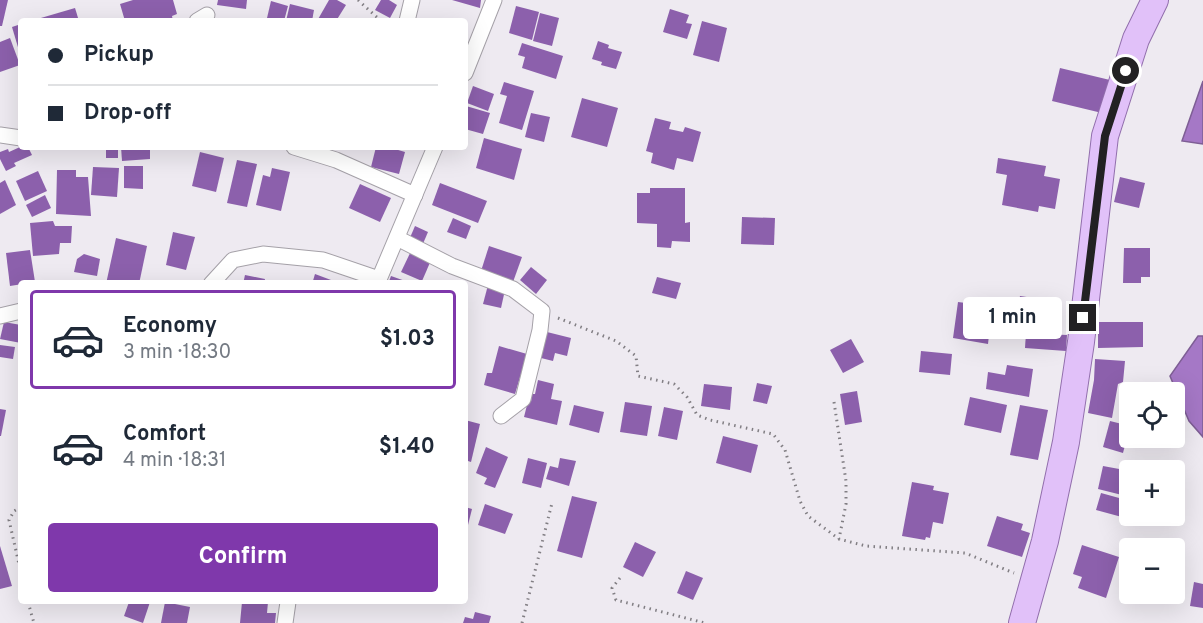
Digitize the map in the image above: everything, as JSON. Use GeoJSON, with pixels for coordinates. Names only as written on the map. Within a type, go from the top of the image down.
{"type":"FeatureCollection","features":[{"type":"Feature","properties":{"kind":"main road"},"geometry":{"type":"LineString","coordinates":[[1022,623],[1045,541],[1066,442],[1081,342],[1105,136],[1136,39],[1155,0]]}},
{"type":"Feature","properties":{"kind":"street"},"geometry":{"type":"LineString","coordinates":[[408,18],[412,0]]}},
{"type":"Feature","properties":{"kind":"street"},"geometry":{"type":"LineString","coordinates":[[468,66],[495,0]]}},
{"type":"Feature","properties":{"kind":"street"},"geometry":{"type":"LineString","coordinates":[[0,135],[18,138]]}},
{"type":"Feature","properties":{"kind":"street"},"geometry":{"type":"LineString","coordinates":[[316,150],[339,153],[415,195]]}},
{"type":"Feature","properties":{"kind":"street"},"geometry":{"type":"LineString","coordinates":[[378,280],[434,150]]}},
{"type":"Feature","properties":{"kind":"street"},"geometry":{"type":"LineString","coordinates":[[397,238],[452,266],[513,289],[542,311],[540,330],[523,399],[501,416]]}},
{"type":"Feature","properties":{"kind":"street"},"geometry":{"type":"LineString","coordinates":[[215,280],[233,261],[263,254],[324,260],[375,280]]}},
{"type":"Feature","properties":{"kind":"street"},"geometry":{"type":"LineString","coordinates":[[0,316],[18,312]]}},
{"type":"Feature","properties":{"kind":"street"},"geometry":{"type":"LineString","coordinates":[[285,623],[288,604]]}},
{"type":"Feature","properties":{"kind":"path"},"geometry":{"type":"LineString","coordinates":[[358,0],[378,18]]}},
{"type":"Feature","properties":{"kind":"path"},"geometry":{"type":"LineString","coordinates":[[542,311],[616,341],[636,356],[638,376],[674,384],[687,398],[697,415],[773,434],[784,450],[800,501],[808,516],[839,539],[866,546],[965,553],[1033,581]]}},
{"type":"Feature","properties":{"kind":"path"},"geometry":{"type":"LineString","coordinates":[[834,402],[846,481],[846,504],[839,539]]}},
{"type":"Feature","properties":{"kind":"path"},"geometry":{"type":"LineString","coordinates":[[522,623],[552,503]]}},
{"type":"Feature","properties":{"kind":"path"},"geometry":{"type":"LineString","coordinates":[[18,509],[9,520],[18,560]]}},
{"type":"Feature","properties":{"kind":"path"},"geometry":{"type":"LineString","coordinates":[[620,578],[612,588],[616,600],[705,623]]}},
{"type":"Feature","properties":{"kind":"path"},"geometry":{"type":"LineString","coordinates":[[29,604],[34,623]]}},
{"type":"Feature","properties":{"kind":"shaded area"},"geometry":{"type":"Polygon","coordinates":[[[1203,81],[1203,144],[1182,141],[1203,81]]]}},
{"type":"Feature","properties":{"kind":"shaded area"},"geometry":{"type":"Polygon","coordinates":[[[1198,336],[1203,336],[1203,437],[1189,421],[1185,412],[1185,382],[1173,382],[1170,376],[1198,336]]]}},
{"type":"Feature","properties":{"kind":"building"},"geometry":{"type":"Polygon","coordinates":[[[0,0],[8,0],[2,26],[0,26],[0,0]]]}},
{"type":"Feature","properties":{"kind":"building"},"geometry":{"type":"Polygon","coordinates":[[[133,0],[173,0],[177,14],[172,18],[124,18],[120,4],[133,0]]]}},
{"type":"Feature","properties":{"kind":"building"},"geometry":{"type":"Polygon","coordinates":[[[218,0],[247,0],[246,9],[217,5],[218,0]]]}},
{"type":"Feature","properties":{"kind":"building"},"geometry":{"type":"Polygon","coordinates":[[[329,0],[337,0],[346,5],[338,18],[319,18],[329,0]]]}},
{"type":"Feature","properties":{"kind":"building"},"geometry":{"type":"Polygon","coordinates":[[[381,0],[389,0],[397,5],[390,18],[375,10],[381,0]]]}},
{"type":"Feature","properties":{"kind":"building"},"geometry":{"type":"Polygon","coordinates":[[[452,0],[481,0],[480,8],[452,0]]]}},
{"type":"Feature","properties":{"kind":"building"},"geometry":{"type":"Polygon","coordinates":[[[271,1],[288,6],[285,18],[267,18],[271,1]]]}},
{"type":"Feature","properties":{"kind":"building"},"geometry":{"type":"Polygon","coordinates":[[[290,4],[314,10],[313,18],[287,18],[290,4]]]}},
{"type":"Feature","properties":{"kind":"building"},"geometry":{"type":"Polygon","coordinates":[[[516,6],[539,12],[532,40],[509,33],[516,6]]]}},
{"type":"Feature","properties":{"kind":"building"},"geometry":{"type":"Polygon","coordinates":[[[75,8],[78,18],[41,18],[75,8]]]}},
{"type":"Feature","properties":{"kind":"building"},"geometry":{"type":"Polygon","coordinates":[[[670,9],[689,15],[686,23],[692,24],[687,39],[663,32],[670,9]]]}},
{"type":"Feature","properties":{"kind":"building"},"geometry":{"type":"Polygon","coordinates":[[[540,13],[559,18],[552,46],[533,41],[540,13]]]}},
{"type":"Feature","properties":{"kind":"building"},"geometry":{"type":"Polygon","coordinates":[[[702,21],[727,28],[719,62],[693,55],[702,21]]]}},
{"type":"Feature","properties":{"kind":"building"},"geometry":{"type":"Polygon","coordinates":[[[18,25],[18,47],[12,27],[18,25]]]}},
{"type":"Feature","properties":{"kind":"building"},"geometry":{"type":"Polygon","coordinates":[[[10,38],[18,66],[0,72],[0,42],[10,38]]]}},
{"type":"Feature","properties":{"kind":"building"},"geometry":{"type":"Polygon","coordinates":[[[598,41],[609,45],[608,48],[622,52],[616,69],[601,65],[602,62],[592,59],[598,41]]]}},
{"type":"Feature","properties":{"kind":"building"},"geometry":{"type":"Polygon","coordinates":[[[522,43],[563,56],[556,79],[522,68],[525,57],[518,55],[522,43]]]}},
{"type":"Feature","properties":{"kind":"building"},"geometry":{"type":"Polygon","coordinates":[[[1060,68],[1110,80],[1102,113],[1052,101],[1060,68]]]}},
{"type":"Feature","properties":{"kind":"building"},"geometry":{"type":"Polygon","coordinates":[[[504,82],[534,91],[522,130],[499,123],[507,96],[500,94],[504,82]]]}},
{"type":"Feature","properties":{"kind":"building"},"geometry":{"type":"Polygon","coordinates":[[[473,86],[494,94],[488,111],[468,103],[473,86]]]}},
{"type":"Feature","properties":{"kind":"building"},"geometry":{"type":"Polygon","coordinates":[[[582,98],[618,108],[607,147],[571,137],[582,98]]]}},
{"type":"Feature","properties":{"kind":"building"},"geometry":{"type":"Polygon","coordinates":[[[468,107],[490,113],[483,134],[468,130],[468,107]]]}},
{"type":"Feature","properties":{"kind":"building"},"geometry":{"type":"Polygon","coordinates":[[[531,113],[550,117],[544,142],[525,137],[531,113]]]}},
{"type":"Feature","properties":{"kind":"building"},"geometry":{"type":"Polygon","coordinates":[[[655,118],[671,122],[669,129],[683,132],[685,127],[701,132],[693,162],[677,158],[674,170],[651,163],[653,153],[646,151],[655,118]]]}},
{"type":"Feature","properties":{"kind":"building"},"geometry":{"type":"Polygon","coordinates":[[[484,138],[522,149],[514,180],[476,168],[484,138]]]}},
{"type":"Feature","properties":{"kind":"building"},"geometry":{"type":"Polygon","coordinates":[[[18,148],[18,150],[30,150],[32,155],[14,163],[16,166],[6,171],[0,159],[0,152],[8,149],[9,152],[18,148]]]}},
{"type":"Feature","properties":{"kind":"building"},"geometry":{"type":"Polygon","coordinates":[[[106,150],[118,150],[118,158],[106,158],[106,150]]]}},
{"type":"Feature","properties":{"kind":"building"},"geometry":{"type":"Polygon","coordinates":[[[121,150],[150,150],[150,159],[122,161],[121,150]]]}},
{"type":"Feature","properties":{"kind":"building"},"geometry":{"type":"Polygon","coordinates":[[[375,150],[405,152],[399,174],[371,167],[375,150]]]}},
{"type":"Feature","properties":{"kind":"building"},"geometry":{"type":"Polygon","coordinates":[[[200,152],[224,158],[216,192],[192,186],[200,152]]]}},
{"type":"Feature","properties":{"kind":"building"},"geometry":{"type":"Polygon","coordinates":[[[998,158],[1046,166],[1044,176],[1060,179],[1055,209],[1039,206],[1038,212],[1002,205],[1007,175],[996,173],[998,158]]]}},
{"type":"Feature","properties":{"kind":"building"},"geometry":{"type":"Polygon","coordinates":[[[237,160],[257,164],[247,207],[227,203],[237,160]]]}},
{"type":"Feature","properties":{"kind":"building"},"geometry":{"type":"Polygon","coordinates":[[[124,166],[143,166],[143,189],[124,188],[124,166]]]}},
{"type":"Feature","properties":{"kind":"building"},"geometry":{"type":"Polygon","coordinates":[[[93,167],[119,168],[117,197],[91,195],[93,167]]]}},
{"type":"Feature","properties":{"kind":"building"},"geometry":{"type":"Polygon","coordinates":[[[272,168],[290,172],[281,211],[256,205],[263,175],[270,177],[272,168]]]}},
{"type":"Feature","properties":{"kind":"building"},"geometry":{"type":"Polygon","coordinates":[[[57,170],[76,170],[76,177],[88,177],[91,216],[56,214],[57,170]]]}},
{"type":"Feature","properties":{"kind":"building"},"geometry":{"type":"Polygon","coordinates":[[[38,171],[47,191],[25,201],[16,181],[38,171]]]}},
{"type":"Feature","properties":{"kind":"building"},"geometry":{"type":"Polygon","coordinates":[[[1120,177],[1145,183],[1139,208],[1114,202],[1120,177]]]}},
{"type":"Feature","properties":{"kind":"building"},"geometry":{"type":"Polygon","coordinates":[[[5,180],[16,205],[0,214],[0,183],[5,180]]]}},
{"type":"Feature","properties":{"kind":"building"},"geometry":{"type":"Polygon","coordinates":[[[440,183],[487,201],[478,223],[432,205],[440,183]]]}},
{"type":"Feature","properties":{"kind":"building"},"geometry":{"type":"Polygon","coordinates":[[[360,184],[391,198],[380,222],[349,208],[360,184]]]}},
{"type":"Feature","properties":{"kind":"building"},"geometry":{"type":"Polygon","coordinates":[[[650,188],[685,188],[685,223],[690,222],[690,242],[672,241],[671,248],[657,247],[657,224],[637,223],[637,193],[650,193],[650,188]]]}},
{"type":"Feature","properties":{"kind":"building"},"geometry":{"type":"Polygon","coordinates":[[[45,195],[51,208],[32,217],[26,205],[45,195]]]}},
{"type":"Feature","properties":{"kind":"building"},"geometry":{"type":"Polygon","coordinates":[[[742,217],[775,218],[774,245],[741,244],[742,217]]]}},
{"type":"Feature","properties":{"kind":"building"},"geometry":{"type":"Polygon","coordinates":[[[453,218],[471,226],[466,239],[447,232],[453,218]]]}},
{"type":"Feature","properties":{"kind":"building"},"geometry":{"type":"Polygon","coordinates":[[[53,221],[55,226],[72,226],[71,243],[60,243],[59,254],[33,256],[30,223],[53,221]]]}},
{"type":"Feature","properties":{"kind":"building"},"geometry":{"type":"Polygon","coordinates":[[[415,226],[428,232],[422,246],[409,240],[415,226]]]}},
{"type":"Feature","properties":{"kind":"building"},"geometry":{"type":"Polygon","coordinates":[[[173,232],[195,237],[186,270],[166,265],[173,232]]]}},
{"type":"Feature","properties":{"kind":"building"},"geometry":{"type":"Polygon","coordinates":[[[116,238],[147,246],[140,280],[107,280],[116,238]]]}},
{"type":"Feature","properties":{"kind":"building"},"geometry":{"type":"Polygon","coordinates":[[[489,246],[522,257],[513,282],[481,271],[489,246]]]}},
{"type":"Feature","properties":{"kind":"building"},"geometry":{"type":"Polygon","coordinates":[[[1124,248],[1150,248],[1150,277],[1141,277],[1141,283],[1123,283],[1124,248]]]}},
{"type":"Feature","properties":{"kind":"building"},"geometry":{"type":"Polygon","coordinates":[[[412,249],[432,258],[422,280],[401,272],[412,249]]]}},
{"type":"Feature","properties":{"kind":"building"},"geometry":{"type":"Polygon","coordinates":[[[30,250],[35,280],[18,280],[18,285],[10,286],[6,253],[30,250]]]}},
{"type":"Feature","properties":{"kind":"building"},"geometry":{"type":"Polygon","coordinates":[[[84,254],[100,259],[97,276],[74,272],[77,259],[84,254]]]}},
{"type":"Feature","properties":{"kind":"building"},"geometry":{"type":"Polygon","coordinates":[[[531,267],[547,280],[536,294],[520,280],[531,267]]]}},
{"type":"Feature","properties":{"kind":"building"},"geometry":{"type":"Polygon","coordinates":[[[315,274],[331,280],[313,280],[315,274]]]}},
{"type":"Feature","properties":{"kind":"building"},"geometry":{"type":"Polygon","coordinates":[[[245,275],[265,279],[265,280],[244,280],[245,275]]]}},
{"type":"Feature","properties":{"kind":"building"},"geometry":{"type":"Polygon","coordinates":[[[391,276],[402,280],[390,280],[391,276]]]}},
{"type":"Feature","properties":{"kind":"building"},"geometry":{"type":"Polygon","coordinates":[[[657,277],[681,283],[676,299],[652,293],[657,277]]]}},
{"type":"Feature","properties":{"kind":"building"},"geometry":{"type":"Polygon","coordinates":[[[488,285],[505,290],[501,308],[483,304],[488,285]]]}},
{"type":"Feature","properties":{"kind":"building"},"geometry":{"type":"Polygon","coordinates":[[[1020,296],[1047,300],[1043,331],[1016,328],[1017,323],[1000,321],[1003,298],[1019,300],[1020,296]]]}},
{"type":"Feature","properties":{"kind":"building"},"geometry":{"type":"Polygon","coordinates":[[[958,302],[982,305],[979,325],[990,326],[988,344],[953,338],[958,302]]]}},
{"type":"Feature","properties":{"kind":"building"},"geometry":{"type":"Polygon","coordinates":[[[4,322],[18,324],[18,342],[0,339],[4,322]]]}},
{"type":"Feature","properties":{"kind":"building"},"geometry":{"type":"Polygon","coordinates":[[[1098,322],[1143,322],[1143,347],[1098,348],[1098,322]]]}},
{"type":"Feature","properties":{"kind":"building"},"geometry":{"type":"Polygon","coordinates":[[[547,332],[571,338],[567,356],[555,353],[553,361],[541,358],[547,332]]]}},
{"type":"Feature","properties":{"kind":"building"},"geometry":{"type":"Polygon","coordinates":[[[1026,333],[1067,335],[1066,351],[1025,348],[1026,333]]]}},
{"type":"Feature","properties":{"kind":"building"},"geometry":{"type":"Polygon","coordinates":[[[851,339],[864,362],[843,373],[830,350],[851,339]]]}},
{"type":"Feature","properties":{"kind":"building"},"geometry":{"type":"Polygon","coordinates":[[[0,345],[15,347],[13,359],[0,357],[0,345]]]}},
{"type":"Feature","properties":{"kind":"building"},"geometry":{"type":"Polygon","coordinates":[[[499,346],[527,354],[515,394],[484,385],[487,373],[492,373],[499,346]]]}},
{"type":"Feature","properties":{"kind":"building"},"geometry":{"type":"Polygon","coordinates":[[[921,351],[952,354],[950,375],[919,372],[921,351]]]}},
{"type":"Feature","properties":{"kind":"building"},"geometry":{"type":"Polygon","coordinates":[[[1095,359],[1125,361],[1123,382],[1118,384],[1112,418],[1088,413],[1095,359]]]}},
{"type":"Feature","properties":{"kind":"building"},"geometry":{"type":"Polygon","coordinates":[[[1007,365],[1033,369],[1029,397],[986,389],[988,372],[1005,375],[1007,365]]]}},
{"type":"Feature","properties":{"kind":"building"},"geometry":{"type":"Polygon","coordinates":[[[538,380],[554,384],[551,399],[562,401],[557,425],[524,417],[528,401],[531,402],[532,394],[535,394],[538,380]]]}},
{"type":"Feature","properties":{"kind":"building"},"geometry":{"type":"Polygon","coordinates":[[[757,383],[772,386],[767,404],[753,401],[757,383]]]}},
{"type":"Feature","properties":{"kind":"building"},"geometry":{"type":"Polygon","coordinates":[[[704,384],[732,387],[730,410],[701,406],[704,384]]]}},
{"type":"Feature","properties":{"kind":"building"},"geometry":{"type":"Polygon","coordinates":[[[857,391],[862,422],[845,425],[840,394],[857,391]]]}},
{"type":"Feature","properties":{"kind":"building"},"geometry":{"type":"Polygon","coordinates":[[[970,397],[1007,405],[1001,433],[964,425],[970,397]]]}},
{"type":"Feature","properties":{"kind":"building"},"geometry":{"type":"Polygon","coordinates":[[[625,402],[652,406],[647,436],[620,432],[625,402]]]}},
{"type":"Feature","properties":{"kind":"building"},"geometry":{"type":"Polygon","coordinates":[[[574,405],[604,412],[599,433],[569,425],[574,405]]]}},
{"type":"Feature","properties":{"kind":"building"},"geometry":{"type":"Polygon","coordinates":[[[1020,405],[1048,410],[1038,460],[1010,455],[1020,405]]]}},
{"type":"Feature","properties":{"kind":"building"},"geometry":{"type":"Polygon","coordinates":[[[664,407],[683,411],[677,440],[658,436],[664,407]]]}},
{"type":"Feature","properties":{"kind":"building"},"geometry":{"type":"Polygon","coordinates":[[[0,409],[6,410],[1,436],[0,436],[0,409]]]}},
{"type":"Feature","properties":{"kind":"building"},"geometry":{"type":"Polygon","coordinates":[[[468,421],[480,424],[471,462],[468,461],[468,421]]]}},
{"type":"Feature","properties":{"kind":"building"},"geometry":{"type":"Polygon","coordinates":[[[1110,421],[1119,423],[1119,448],[1124,448],[1123,453],[1103,447],[1110,421]]]}},
{"type":"Feature","properties":{"kind":"building"},"geometry":{"type":"Polygon","coordinates":[[[723,436],[758,445],[751,473],[716,463],[723,436]]]}},
{"type":"Feature","properties":{"kind":"building"},"geometry":{"type":"Polygon","coordinates":[[[486,447],[508,457],[495,488],[484,484],[487,478],[476,473],[486,447]]]}},
{"type":"Feature","properties":{"kind":"building"},"geometry":{"type":"Polygon","coordinates":[[[528,458],[547,463],[541,488],[522,483],[528,458]]]}},
{"type":"Feature","properties":{"kind":"building"},"geometry":{"type":"Polygon","coordinates":[[[560,458],[576,461],[569,486],[546,479],[550,466],[558,468],[560,458]]]}},
{"type":"Feature","properties":{"kind":"building"},"geometry":{"type":"Polygon","coordinates":[[[1103,466],[1119,469],[1119,494],[1098,489],[1103,466]]]}},
{"type":"Feature","properties":{"kind":"building"},"geometry":{"type":"Polygon","coordinates":[[[912,482],[934,486],[933,490],[949,493],[943,524],[933,522],[930,538],[926,537],[925,540],[902,536],[912,482]]]}},
{"type":"Feature","properties":{"kind":"building"},"geometry":{"type":"Polygon","coordinates":[[[1101,493],[1119,498],[1119,516],[1096,510],[1101,493]]]}},
{"type":"Feature","properties":{"kind":"building"},"geometry":{"type":"Polygon","coordinates":[[[572,496],[597,502],[582,558],[557,551],[572,496]]]}},
{"type":"Feature","properties":{"kind":"building"},"geometry":{"type":"Polygon","coordinates":[[[485,504],[513,514],[505,534],[478,525],[485,504]]]}},
{"type":"Feature","properties":{"kind":"building"},"geometry":{"type":"Polygon","coordinates":[[[468,508],[472,509],[468,525],[468,508]]]}},
{"type":"Feature","properties":{"kind":"building"},"geometry":{"type":"Polygon","coordinates":[[[997,516],[1023,524],[1021,530],[1030,533],[1022,557],[987,546],[997,516]]]}},
{"type":"Feature","properties":{"kind":"building"},"geometry":{"type":"Polygon","coordinates":[[[635,542],[656,552],[643,577],[623,567],[635,542]]]}},
{"type":"Feature","properties":{"kind":"building"},"geometry":{"type":"Polygon","coordinates":[[[1082,545],[1119,557],[1106,598],[1078,588],[1082,577],[1073,574],[1082,545]]]}},
{"type":"Feature","properties":{"kind":"building"},"geometry":{"type":"Polygon","coordinates":[[[0,546],[12,586],[0,589],[0,546]]]}},
{"type":"Feature","properties":{"kind":"building"},"geometry":{"type":"Polygon","coordinates":[[[686,571],[703,578],[693,600],[677,593],[686,571]]]}},
{"type":"Feature","properties":{"kind":"building"},"geometry":{"type":"Polygon","coordinates":[[[1194,582],[1203,584],[1203,608],[1190,606],[1194,582]]]}},
{"type":"Feature","properties":{"kind":"building"},"geometry":{"type":"Polygon","coordinates":[[[128,604],[149,604],[143,623],[124,616],[128,604]]]}},
{"type":"Feature","properties":{"kind":"building"},"geometry":{"type":"Polygon","coordinates":[[[165,604],[190,607],[187,623],[161,623],[165,604]]]}},
{"type":"Feature","properties":{"kind":"building"},"geometry":{"type":"Polygon","coordinates":[[[242,604],[268,604],[267,613],[276,613],[275,623],[240,623],[242,604]]]}},
{"type":"Feature","properties":{"kind":"building"},"geometry":{"type":"Polygon","coordinates":[[[475,612],[491,616],[489,623],[463,623],[465,617],[473,619],[475,612]]]}},
{"type":"Feature","properties":{"kind":"route"},"geometry":{"type":"LineString","coordinates":[[1083,318],[1105,136],[1126,71]]}}]}
